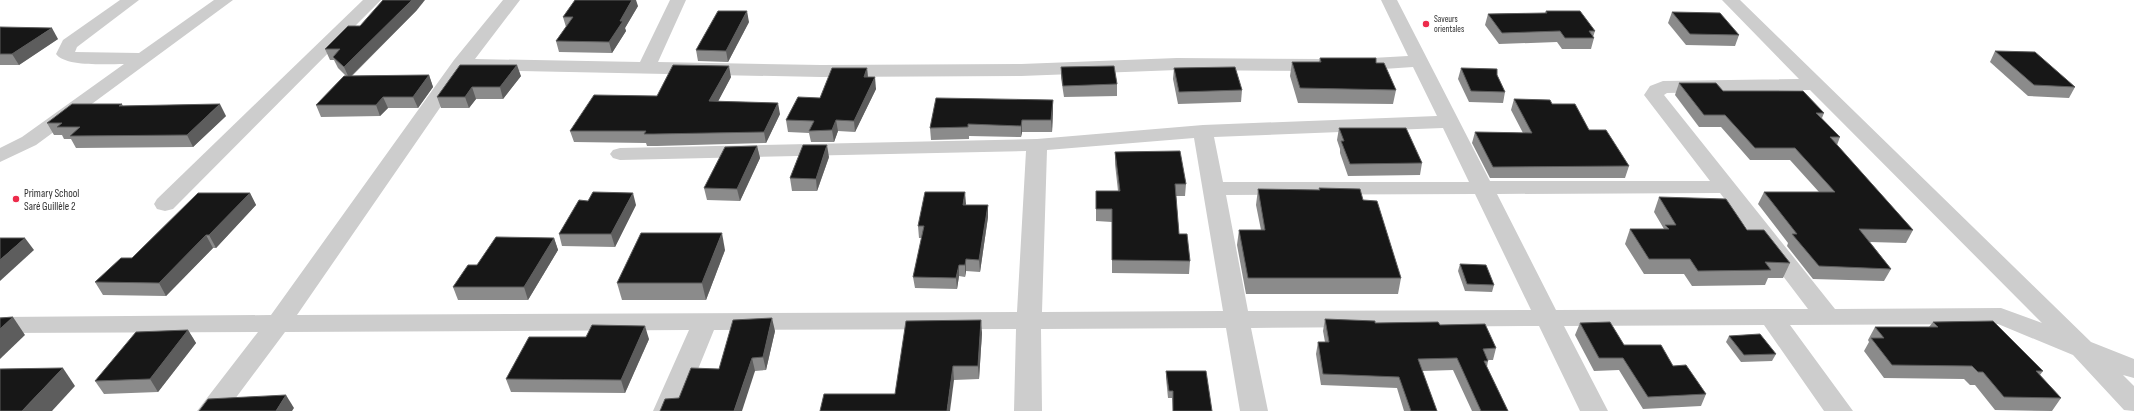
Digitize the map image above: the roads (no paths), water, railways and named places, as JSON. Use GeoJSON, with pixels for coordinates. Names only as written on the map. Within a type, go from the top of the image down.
{"type":"FeatureCollection","features":[{"type":"Feature","properties":{"kind":"street"},"geometry":{"type":"LineString","coordinates":[[131,0],[69,44],[65,54],[71,57],[142,59]]}},
{"type":"Feature","properties":{"kind":"street"},"geometry":{"type":"LineString","coordinates":[[0,156],[29,140],[225,0]]}},
{"type":"Feature","properties":{"kind":"street"},"geometry":{"type":"LineString","coordinates":[[165,204],[373,0]]}},
{"type":"Feature","properties":{"kind":"street"},"geometry":{"type":"LineString","coordinates":[[211,411],[279,323],[461,64],[512,0]]}},
{"type":"Feature","properties":{"kind":"street"},"geometry":{"type":"LineString","coordinates":[[647,66],[678,0]]}},
{"type":"Feature","properties":{"kind":"street"},"geometry":{"type":"LineString","coordinates":[[1389,0],[1594,411]]}},
{"type":"Feature","properties":{"kind":"street"},"geometry":{"type":"LineString","coordinates":[[1730,0],[2081,347],[2134,403]]}},
{"type":"Feature","properties":{"kind":"street"},"geometry":{"type":"LineString","coordinates":[[461,64],[647,66],[821,71],[1013,70],[1177,64],[1351,65],[1420,61]]}},
{"type":"Feature","properties":{"kind":"street"},"geometry":{"type":"LineString","coordinates":[[1816,84],[1663,86],[1657,90],[1654,95],[1828,317]]}},
{"type":"Feature","properties":{"kind":"street"},"geometry":{"type":"LineString","coordinates":[[620,154],[1037,145],[1203,131],[1450,122]]}},
{"type":"Feature","properties":{"kind":"street"},"geometry":{"type":"LineString","coordinates":[[1203,131],[1254,411]]}},
{"type":"Feature","properties":{"kind":"street"},"geometry":{"type":"LineString","coordinates":[[1028,411],[1029,320],[1037,145]]}},
{"type":"Feature","properties":{"kind":"street"},"geometry":{"type":"LineString","coordinates":[[1214,189],[1726,187]]}},
{"type":"Feature","properties":{"kind":"street"},"geometry":{"type":"LineString","coordinates":[[0,325],[2001,316],[2134,369]]}},
{"type":"Feature","properties":{"kind":"street"},"geometry":{"type":"LineString","coordinates":[[1771,317],[1839,411]]}},
{"type":"Feature","properties":{"kind":"street"},"geometry":{"type":"LineString","coordinates":[[667,411],[705,322]]}},
{"type":"Feature","properties":{"kind":"place","name":"Saveurs orientales"},"geometry":{"type":"Point","coordinates":[1426,24]}},
{"type":"Feature","properties":{"kind":"place","name":"Primary School Saré Guillèle 2"},"geometry":{"type":"Point","coordinates":[16,199]}}]}
